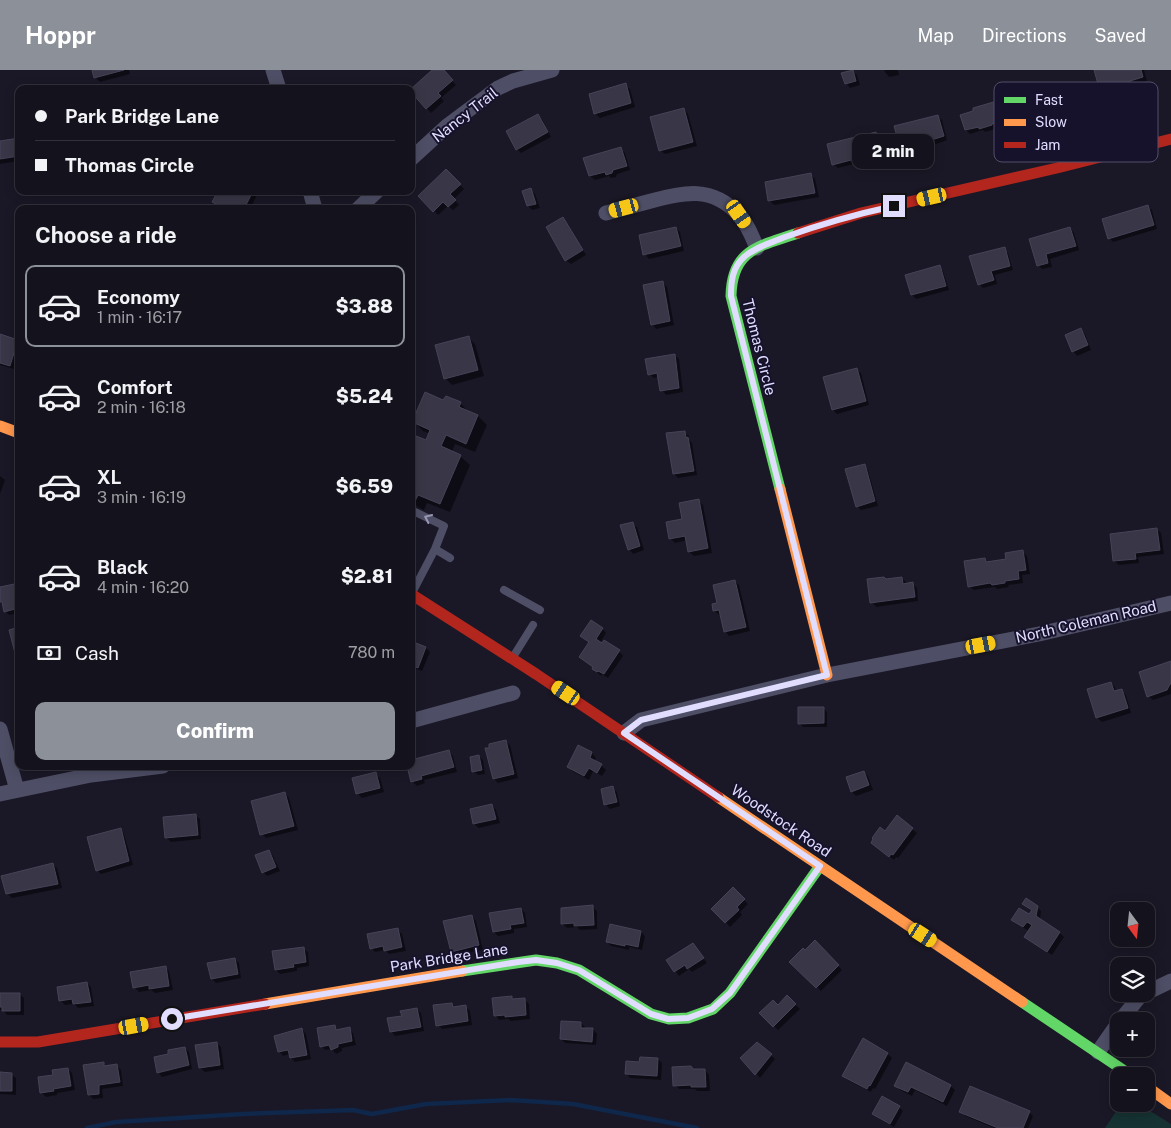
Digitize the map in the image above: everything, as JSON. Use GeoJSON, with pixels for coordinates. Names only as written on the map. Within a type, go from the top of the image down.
{"type":"FeatureCollection","features":[{"type":"Feature","properties":{"kind":"street"},"geometry":{"type":"LineString","coordinates":[[273,70],[278,85]]}},
{"type":"Feature","properties":{"kind":"street","name":"Nancy Trail"},"geometry":{"type":"LineString","coordinates":[[415,155],[447,126],[498,88],[512,81],[552,70]]}},
{"type":"Feature","properties":{"kind":"street","name":"Thomas Circle"},"geometry":{"type":"LineString","coordinates":[[1158,142],[1171,139]]}},
{"type":"Feature","properties":{"kind":"street","name":"Thomas Circle"},"geometry":{"type":"LineString","coordinates":[[827,675],[731,296],[731,282],[735,269],[743,258],[756,248],[812,227],[855,214],[1084,162]]}},
{"type":"Feature","properties":{"kind":"street"},"geometry":{"type":"LineString","coordinates":[[606,213],[676,194],[705,194],[725,203],[739,214],[748,228],[756,248]]}},
{"type":"Feature","properties":{"kind":"street"},"geometry":{"type":"LineString","coordinates":[[362,205],[373,195]]}},
{"type":"Feature","properties":{"kind":"street"},"geometry":{"type":"LineString","coordinates":[[0,426],[15,432]]}},
{"type":"Feature","properties":{"kind":"street","name":"Woodstock Road"},"geometry":{"type":"LineString","coordinates":[[415,596],[512,658],[1119,1067]]}},
{"type":"Feature","properties":{"kind":"street","name":"North Coleman Road"},"geometry":{"type":"LineString","coordinates":[[624,733],[641,720],[827,675],[1040,634],[1171,603]]}},
{"type":"Feature","properties":{"kind":"street"},"geometry":{"type":"LineString","coordinates":[[415,720],[513,693]]}},
{"type":"Feature","properties":{"kind":"street"},"geometry":{"type":"LineString","coordinates":[[0,729],[17,790]]}},
{"type":"Feature","properties":{"kind":"street"},"geometry":{"type":"LineString","coordinates":[[0,794],[91,775],[131,770]]}},
{"type":"Feature","properties":{"kind":"street","name":"Park Bridge Lane"},"geometry":{"type":"LineString","coordinates":[[0,1042],[38,1042],[536,960],[557,963],[579,970],[651,1014],[668,1019],[688,1018],[712,1009],[730,993],[820,866]]}},
{"type":"Feature","properties":{"kind":"street"},"geometry":{"type":"LineString","coordinates":[[1155,988],[1171,981]]}},
{"type":"Feature","properties":{"kind":"street"},"geometry":{"type":"LineString","coordinates":[[1127,1012],[1135,1002]]}},
{"type":"Feature","properties":{"kind":"street"},"geometry":{"type":"LineString","coordinates":[[1098,1052],[1110,1035]]}},
{"type":"Feature","properties":{"kind":"street"},"geometry":{"type":"LineString","coordinates":[[1155,1092],[1171,1104]]}},
{"type":"Feature","properties":{"kind":"lane"},"geometry":{"type":"LineString","coordinates":[[415,512],[444,526],[435,549],[415,588]]}},
{"type":"Feature","properties":{"kind":"lane"},"geometry":{"type":"LineString","coordinates":[[435,549],[450,558]]}},
{"type":"Feature","properties":{"kind":"lane"},"geometry":{"type":"LineString","coordinates":[[504,590],[540,610]]}},
{"type":"Feature","properties":{"kind":"lane"},"geometry":{"type":"LineString","coordinates":[[512,658],[533,625]]}},
{"type":"Feature","properties":{"kind":"green space"},"geometry":{"type":"Polygon","coordinates":[[[1116,1112],[1152,1112],[1171,1124],[1171,1128],[1105,1128],[1116,1112]]]}},
{"type":"Feature","properties":{"kind":"building"},"geometry":{"type":"Polygon","coordinates":[[[92,70],[124,70],[94,78],[92,70]]]}},
{"type":"Feature","properties":{"kind":"building"},"geometry":{"type":"Polygon","coordinates":[[[432,70],[444,70],[453,80],[438,93],[441,96],[426,109],[415,97],[415,85],[432,70]]]}},
{"type":"Feature","properties":{"kind":"building"},"geometry":{"type":"Polygon","coordinates":[[[853,70],[856,81],[845,84],[841,73],[853,70]]]}},
{"type":"Feature","properties":{"kind":"building"},"geometry":{"type":"Polygon","coordinates":[[[1094,70],[1141,70],[1143,77],[1130,82],[1097,82],[1094,70]]]}},
{"type":"Feature","properties":{"kind":"building"},"geometry":{"type":"Polygon","coordinates":[[[626,83],[631,103],[594,114],[589,94],[626,83]]]}},
{"type":"Feature","properties":{"kind":"building"},"geometry":{"type":"Polygon","coordinates":[[[994,102],[994,123],[979,129],[979,127],[965,130],[960,115],[973,111],[973,108],[994,102]]]}},
{"type":"Feature","properties":{"kind":"building"},"geometry":{"type":"Polygon","coordinates":[[[684,108],[693,142],[659,151],[650,117],[684,108]]]}},
{"type":"Feature","properties":{"kind":"building"},"geometry":{"type":"Polygon","coordinates":[[[538,114],[548,132],[516,150],[506,131],[538,114]]]}},
{"type":"Feature","properties":{"kind":"building"},"geometry":{"type":"Polygon","coordinates":[[[938,115],[944,136],[900,147],[894,126],[938,115]]]}},
{"type":"Feature","properties":{"kind":"building"},"geometry":{"type":"Polygon","coordinates":[[[876,132],[882,152],[832,165],[827,144],[876,132]]]}},
{"type":"Feature","properties":{"kind":"building"},"geometry":{"type":"Polygon","coordinates":[[[15,139],[15,157],[0,159],[0,141],[15,139]]]}},
{"type":"Feature","properties":{"kind":"building"},"geometry":{"type":"Polygon","coordinates":[[[621,147],[627,166],[613,170],[612,173],[606,175],[605,172],[589,176],[583,158],[621,147]]]}},
{"type":"Feature","properties":{"kind":"building"},"geometry":{"type":"Polygon","coordinates":[[[446,169],[461,184],[450,194],[456,200],[448,207],[443,202],[433,212],[418,196],[446,169]]]}},
{"type":"Feature","properties":{"kind":"building"},"geometry":{"type":"Polygon","coordinates":[[[811,173],[815,193],[768,201],[765,182],[811,173]]]}},
{"type":"Feature","properties":{"kind":"building"},"geometry":{"type":"Polygon","coordinates":[[[531,188],[536,204],[527,206],[522,191],[531,188]]]}},
{"type":"Feature","properties":{"kind":"building"},"geometry":{"type":"Polygon","coordinates":[[[216,195],[251,195],[246,205],[218,205],[212,202],[216,195]]]}},
{"type":"Feature","properties":{"kind":"building"},"geometry":{"type":"Polygon","coordinates":[[[1148,205],[1154,225],[1108,239],[1102,219],[1148,205]]]}},
{"type":"Feature","properties":{"kind":"building"},"geometry":{"type":"Polygon","coordinates":[[[563,217],[583,250],[565,261],[546,227],[563,217]]]}},
{"type":"Feature","properties":{"kind":"building"},"geometry":{"type":"Polygon","coordinates":[[[676,227],[681,246],[643,255],[639,235],[676,227]]]}},
{"type":"Feature","properties":{"kind":"building"},"geometry":{"type":"Polygon","coordinates":[[[1070,227],[1076,246],[1046,254],[1048,263],[1037,266],[1029,239],[1070,227]]]}},
{"type":"Feature","properties":{"kind":"building"},"geometry":{"type":"Polygon","coordinates":[[[1005,247],[1010,266],[991,271],[994,280],[978,285],[969,256],[1005,247]]]}},
{"type":"Feature","properties":{"kind":"building"},"geometry":{"type":"Polygon","coordinates":[[[940,265],[946,286],[911,295],[905,275],[940,265]]]}},
{"type":"Feature","properties":{"kind":"building"},"geometry":{"type":"Polygon","coordinates":[[[663,281],[670,321],[651,325],[643,285],[663,281]]]}},
{"type":"Feature","properties":{"kind":"building"},"geometry":{"type":"Polygon","coordinates":[[[1081,328],[1088,345],[1072,352],[1065,335],[1081,328]]]}},
{"type":"Feature","properties":{"kind":"building"},"geometry":{"type":"Polygon","coordinates":[[[0,334],[15,339],[15,350],[10,366],[0,363],[0,334]]]}},
{"type":"Feature","properties":{"kind":"building"},"geometry":{"type":"Polygon","coordinates":[[[469,336],[478,370],[444,379],[435,345],[469,336]]]}},
{"type":"Feature","properties":{"kind":"building"},"geometry":{"type":"Polygon","coordinates":[[[675,354],[679,388],[660,391],[657,373],[648,375],[645,359],[675,354]]]}},
{"type":"Feature","properties":{"kind":"building"},"geometry":{"type":"Polygon","coordinates":[[[857,368],[866,401],[832,410],[823,377],[857,368]]]}},
{"type":"Feature","properties":{"kind":"building"},"geometry":{"type":"Polygon","coordinates":[[[425,392],[443,400],[446,396],[461,402],[459,407],[478,415],[466,444],[446,435],[441,446],[461,455],[440,504],[418,495],[415,501],[415,436],[426,440],[430,430],[415,423],[415,415],[425,392]]]}},
{"type":"Feature","properties":{"kind":"building"},"geometry":{"type":"Polygon","coordinates":[[[685,431],[686,438],[688,437],[694,471],[673,474],[666,433],[685,431]]]}},
{"type":"Feature","properties":{"kind":"building"},"geometry":{"type":"Polygon","coordinates":[[[865,464],[875,501],[856,507],[845,469],[865,464]]]}},
{"type":"Feature","properties":{"kind":"building"},"geometry":{"type":"Polygon","coordinates":[[[699,499],[708,548],[688,552],[685,536],[669,539],[666,522],[682,519],[679,503],[699,499]]]}},
{"type":"Feature","properties":{"kind":"building"},"geometry":{"type":"Polygon","coordinates":[[[633,522],[640,546],[628,550],[620,525],[633,522]]]}},
{"type":"Feature","properties":{"kind":"building"},"geometry":{"type":"Polygon","coordinates":[[[1157,528],[1160,550],[1135,553],[1136,559],[1113,561],[1110,534],[1157,528]]]}},
{"type":"Feature","properties":{"kind":"building"},"geometry":{"type":"Polygon","coordinates":[[[1023,550],[1026,570],[1018,571],[1019,579],[1005,581],[1005,583],[992,585],[990,583],[968,587],[964,561],[985,558],[986,562],[1006,559],[1005,553],[1023,550]]]}},
{"type":"Feature","properties":{"kind":"building"},"geometry":{"type":"Polygon","coordinates":[[[884,577],[886,579],[902,577],[903,584],[913,582],[915,597],[870,603],[867,579],[884,577]]]}},
{"type":"Feature","properties":{"kind":"building"},"geometry":{"type":"Polygon","coordinates":[[[735,580],[746,627],[724,632],[719,610],[713,611],[712,604],[717,603],[713,585],[735,580]]]}},
{"type":"Feature","properties":{"kind":"building"},"geometry":{"type":"Polygon","coordinates":[[[15,584],[15,609],[4,612],[2,602],[0,602],[0,587],[15,584]]]}},
{"type":"Feature","properties":{"kind":"building"},"geometry":{"type":"Polygon","coordinates":[[[591,620],[603,628],[596,639],[602,643],[604,640],[620,650],[604,674],[592,669],[593,667],[579,657],[589,642],[580,636],[591,620]]]}},
{"type":"Feature","properties":{"kind":"building"},"geometry":{"type":"Polygon","coordinates":[[[15,628],[15,653],[9,630],[15,628]]]}},
{"type":"Feature","properties":{"kind":"building"},"geometry":{"type":"Polygon","coordinates":[[[415,643],[426,647],[418,668],[415,667],[415,643]]]}},
{"type":"Feature","properties":{"kind":"building"},"geometry":{"type":"Polygon","coordinates":[[[1171,661],[1171,684],[1167,690],[1147,697],[1139,672],[1171,661]]]}},
{"type":"Feature","properties":{"kind":"building"},"geometry":{"type":"Polygon","coordinates":[[[1111,682],[1114,691],[1122,689],[1128,708],[1096,718],[1087,689],[1111,682]]]}},
{"type":"Feature","properties":{"kind":"building"},"geometry":{"type":"Polygon","coordinates":[[[798,707],[824,707],[824,723],[798,724],[798,707]]]}},
{"type":"Feature","properties":{"kind":"building"},"geometry":{"type":"Polygon","coordinates":[[[506,740],[514,774],[493,779],[485,748],[489,748],[489,744],[506,740]]]}},
{"type":"Feature","properties":{"kind":"building"},"geometry":{"type":"Polygon","coordinates":[[[578,745],[592,752],[590,758],[602,764],[597,773],[589,768],[584,776],[567,767],[578,745]]]}},
{"type":"Feature","properties":{"kind":"building"},"geometry":{"type":"Polygon","coordinates":[[[449,750],[454,767],[421,776],[422,779],[411,782],[408,770],[415,770],[415,759],[449,750]]]}},
{"type":"Feature","properties":{"kind":"building"},"geometry":{"type":"Polygon","coordinates":[[[479,755],[482,770],[472,772],[470,757],[479,755]]]}},
{"type":"Feature","properties":{"kind":"building"},"geometry":{"type":"Polygon","coordinates":[[[864,771],[869,785],[851,792],[846,777],[864,771]]]}},
{"type":"Feature","properties":{"kind":"building"},"geometry":{"type":"Polygon","coordinates":[[[376,772],[380,788],[356,794],[352,778],[376,772]]]}},
{"type":"Feature","properties":{"kind":"building"},"geometry":{"type":"Polygon","coordinates":[[[613,786],[617,802],[604,805],[601,789],[613,786]]]}},
{"type":"Feature","properties":{"kind":"building"},"geometry":{"type":"Polygon","coordinates":[[[285,792],[294,826],[260,835],[251,801],[285,792]]]}},
{"type":"Feature","properties":{"kind":"building"},"geometry":{"type":"Polygon","coordinates":[[[492,804],[496,819],[473,824],[470,809],[492,804]]]}},
{"type":"Feature","properties":{"kind":"building"},"geometry":{"type":"Polygon","coordinates":[[[196,814],[198,835],[165,838],[163,817],[196,814]]]}},
{"type":"Feature","properties":{"kind":"building"},"geometry":{"type":"Polygon","coordinates":[[[897,815],[913,828],[893,855],[891,854],[889,857],[871,843],[872,838],[880,827],[885,831],[897,815]]]}},
{"type":"Feature","properties":{"kind":"building"},"geometry":{"type":"Polygon","coordinates":[[[121,828],[129,861],[96,871],[87,837],[121,828]]]}},
{"type":"Feature","properties":{"kind":"building"},"geometry":{"type":"Polygon","coordinates":[[[269,850],[276,867],[262,873],[255,855],[269,850]]]}},
{"type":"Feature","properties":{"kind":"building"},"geometry":{"type":"Polygon","coordinates":[[[53,863],[58,884],[6,894],[1,876],[53,863]]]}},
{"type":"Feature","properties":{"kind":"building"},"geometry":{"type":"Polygon","coordinates":[[[733,887],[745,899],[737,907],[739,910],[725,923],[711,909],[733,887]]]}},
{"type":"Feature","properties":{"kind":"building"},"geometry":{"type":"Polygon","coordinates":[[[1026,898],[1038,906],[1036,916],[1060,932],[1047,952],[1024,937],[1032,925],[1027,922],[1023,927],[1011,920],[1019,908],[1029,914],[1032,910],[1022,904],[1026,898]]]}},
{"type":"Feature","properties":{"kind":"building"},"geometry":{"type":"Polygon","coordinates":[[[593,905],[594,925],[574,926],[574,923],[561,924],[561,908],[593,905]]]}},
{"type":"Feature","properties":{"kind":"building"},"geometry":{"type":"Polygon","coordinates":[[[521,908],[524,923],[510,925],[511,929],[493,932],[489,913],[521,908]]]}},
{"type":"Feature","properties":{"kind":"building"},"geometry":{"type":"Polygon","coordinates":[[[472,915],[479,945],[451,952],[443,921],[472,915]]]}},
{"type":"Feature","properties":{"kind":"building"},"geometry":{"type":"Polygon","coordinates":[[[610,924],[641,931],[638,947],[606,942],[610,924]]]}},
{"type":"Feature","properties":{"kind":"building"},"geometry":{"type":"Polygon","coordinates":[[[398,928],[402,947],[384,951],[383,946],[370,949],[367,934],[398,928]]]}},
{"type":"Feature","properties":{"kind":"building"},"geometry":{"type":"Polygon","coordinates":[[[815,940],[839,965],[816,988],[789,962],[803,948],[805,950],[815,940]]]}},
{"type":"Feature","properties":{"kind":"building"},"geometry":{"type":"Polygon","coordinates":[[[693,943],[704,958],[687,969],[685,965],[674,972],[666,960],[693,943]]]}},
{"type":"Feature","properties":{"kind":"building"},"geometry":{"type":"Polygon","coordinates":[[[304,947],[306,962],[293,964],[294,967],[275,970],[272,951],[304,947]]]}},
{"type":"Feature","properties":{"kind":"building"},"geometry":{"type":"Polygon","coordinates":[[[235,958],[238,974],[211,979],[207,963],[235,958]]]}},
{"type":"Feature","properties":{"kind":"building"},"geometry":{"type":"Polygon","coordinates":[[[166,966],[169,986],[149,989],[149,985],[133,988],[130,972],[166,966]]]}},
{"type":"Feature","properties":{"kind":"building"},"geometry":{"type":"Polygon","coordinates":[[[87,982],[91,1002],[73,1004],[72,999],[59,1001],[57,987],[87,982]]]}},
{"type":"Feature","properties":{"kind":"building"},"geometry":{"type":"Polygon","coordinates":[[[0,993],[20,993],[20,1011],[2,1011],[2,1007],[0,1007],[0,993]]]}},
{"type":"Feature","properties":{"kind":"building"},"geometry":{"type":"Polygon","coordinates":[[[787,995],[796,1004],[773,1027],[759,1013],[773,1000],[778,1005],[787,995]]]}},
{"type":"Feature","properties":{"kind":"building"},"geometry":{"type":"Polygon","coordinates":[[[512,996],[512,999],[525,998],[526,1015],[494,1016],[492,998],[512,996]]]}},
{"type":"Feature","properties":{"kind":"building"},"geometry":{"type":"Polygon","coordinates":[[[452,1003],[453,1007],[466,1005],[468,1021],[436,1026],[433,1005],[452,1003]]]}},
{"type":"Feature","properties":{"kind":"building"},"geometry":{"type":"Polygon","coordinates":[[[417,1008],[421,1027],[390,1032],[387,1018],[402,1016],[400,1011],[417,1008]]]}},
{"type":"Feature","properties":{"kind":"building"},"geometry":{"type":"Polygon","coordinates":[[[561,1021],[581,1022],[581,1028],[593,1028],[592,1042],[560,1039],[561,1021]]]}},
{"type":"Feature","properties":{"kind":"building"},"geometry":{"type":"Polygon","coordinates":[[[335,1025],[336,1030],[350,1027],[352,1041],[338,1044],[338,1047],[331,1050],[329,1045],[320,1047],[317,1028],[335,1025]]]}},
{"type":"Feature","properties":{"kind":"building"},"geometry":{"type":"Polygon","coordinates":[[[302,1028],[307,1055],[290,1058],[288,1050],[278,1052],[274,1036],[302,1028]]]}},
{"type":"Feature","properties":{"kind":"building"},"geometry":{"type":"Polygon","coordinates":[[[863,1038],[888,1053],[867,1089],[842,1076],[863,1038]]]}},
{"type":"Feature","properties":{"kind":"building"},"geometry":{"type":"Polygon","coordinates":[[[217,1042],[220,1065],[199,1068],[195,1045],[217,1042]]]}},
{"type":"Feature","properties":{"kind":"building"},"geometry":{"type":"Polygon","coordinates":[[[757,1042],[772,1054],[755,1075],[740,1058],[757,1042]]]}},
{"type":"Feature","properties":{"kind":"building"},"geometry":{"type":"Polygon","coordinates":[[[185,1047],[189,1065],[157,1073],[154,1057],[168,1054],[168,1050],[185,1047]]]}},
{"type":"Feature","properties":{"kind":"building"},"geometry":{"type":"Polygon","coordinates":[[[640,1057],[658,1058],[657,1076],[625,1074],[626,1061],[639,1062],[640,1057]]]}},
{"type":"Feature","properties":{"kind":"building"},"geometry":{"type":"Polygon","coordinates":[[[104,1062],[104,1066],[117,1064],[120,1082],[99,1085],[99,1094],[88,1095],[83,1065],[104,1062]]]}},
{"type":"Feature","properties":{"kind":"building"},"geometry":{"type":"Polygon","coordinates":[[[906,1062],[951,1085],[943,1102],[911,1087],[908,1092],[894,1086],[906,1062]]]}},
{"type":"Feature","properties":{"kind":"building"},"geometry":{"type":"Polygon","coordinates":[[[691,1066],[693,1069],[705,1069],[706,1087],[691,1087],[691,1085],[673,1086],[672,1067],[691,1066]]]}},
{"type":"Feature","properties":{"kind":"building"},"geometry":{"type":"Polygon","coordinates":[[[68,1068],[71,1086],[40,1093],[38,1077],[53,1075],[52,1070],[68,1068]]]}},
{"type":"Feature","properties":{"kind":"building"},"geometry":{"type":"Polygon","coordinates":[[[0,1072],[12,1073],[12,1091],[0,1091],[0,1072]]]}},
{"type":"Feature","properties":{"kind":"building"},"geometry":{"type":"Polygon","coordinates":[[[970,1086],[1030,1111],[1023,1128],[998,1128],[959,1112],[970,1086]]]}},
{"type":"Feature","properties":{"kind":"building"},"geometry":{"type":"Polygon","coordinates":[[[882,1096],[900,1106],[890,1124],[872,1114],[882,1096]]]}},
{"type":"Feature","properties":{"kind":"waterway"},"geometry":{"type":"LineString","coordinates":[[87,1128],[116,1122],[243,1114],[353,1110],[372,1114],[426,1104],[511,1100],[573,1104],[697,1128]]}},
{"type":"Feature","properties":{"kind":"traffic: fast"},"geometry":{"type":"LineString","coordinates":[[780,489],[731,296],[733,280],[743,258],[761,246],[798,233]]}},
{"type":"Feature","properties":{"kind":"traffic: fast"},"geometry":{"type":"LineString","coordinates":[[462,971],[536,960],[557,963],[579,970],[651,1014],[669,1019],[688,1018],[713,1009],[730,993],[820,866]]}},
{"type":"Feature","properties":{"kind":"traffic: fast"},"geometry":{"type":"LineString","coordinates":[[1022,1002],[1119,1067]]}},
{"type":"Feature","properties":{"kind":"traffic: slow"},"geometry":{"type":"LineString","coordinates":[[0,426],[15,432]]}},
{"type":"Feature","properties":{"kind":"traffic: slow"},"geometry":{"type":"LineString","coordinates":[[780,489],[827,675]]}},
{"type":"Feature","properties":{"kind":"traffic: slow"},"geometry":{"type":"LineString","coordinates":[[718,797],[1022,1002]]}},
{"type":"Feature","properties":{"kind":"traffic: slow"},"geometry":{"type":"LineString","coordinates":[[265,1004],[462,971]]}},
{"type":"Feature","properties":{"kind":"traffic: slow"},"geometry":{"type":"LineString","coordinates":[[1155,1092],[1171,1104]]}},
{"type":"Feature","properties":{"kind":"traffic: jam"},"geometry":{"type":"LineString","coordinates":[[1158,142],[1171,139]]}},
{"type":"Feature","properties":{"kind":"traffic: jam"},"geometry":{"type":"LineString","coordinates":[[798,233],[861,213],[1081,162]]}},
{"type":"Feature","properties":{"kind":"traffic: jam"},"geometry":{"type":"LineString","coordinates":[[415,597],[536,674],[718,797]]}},
{"type":"Feature","properties":{"kind":"traffic: jam"},"geometry":{"type":"LineString","coordinates":[[0,1042],[38,1042],[265,1004]]}},
{"type":"Feature","properties":{"kind":"route"},"geometry":{"type":"LineString","coordinates":[[172,1019],[536,960],[557,963],[579,970],[651,1014],[668,1019],[688,1018],[712,1009],[730,993],[820,866],[624,733],[641,720],[827,675],[731,296],[731,282],[735,269],[743,258],[756,248],[812,227],[855,214],[894,206]]}}]}
